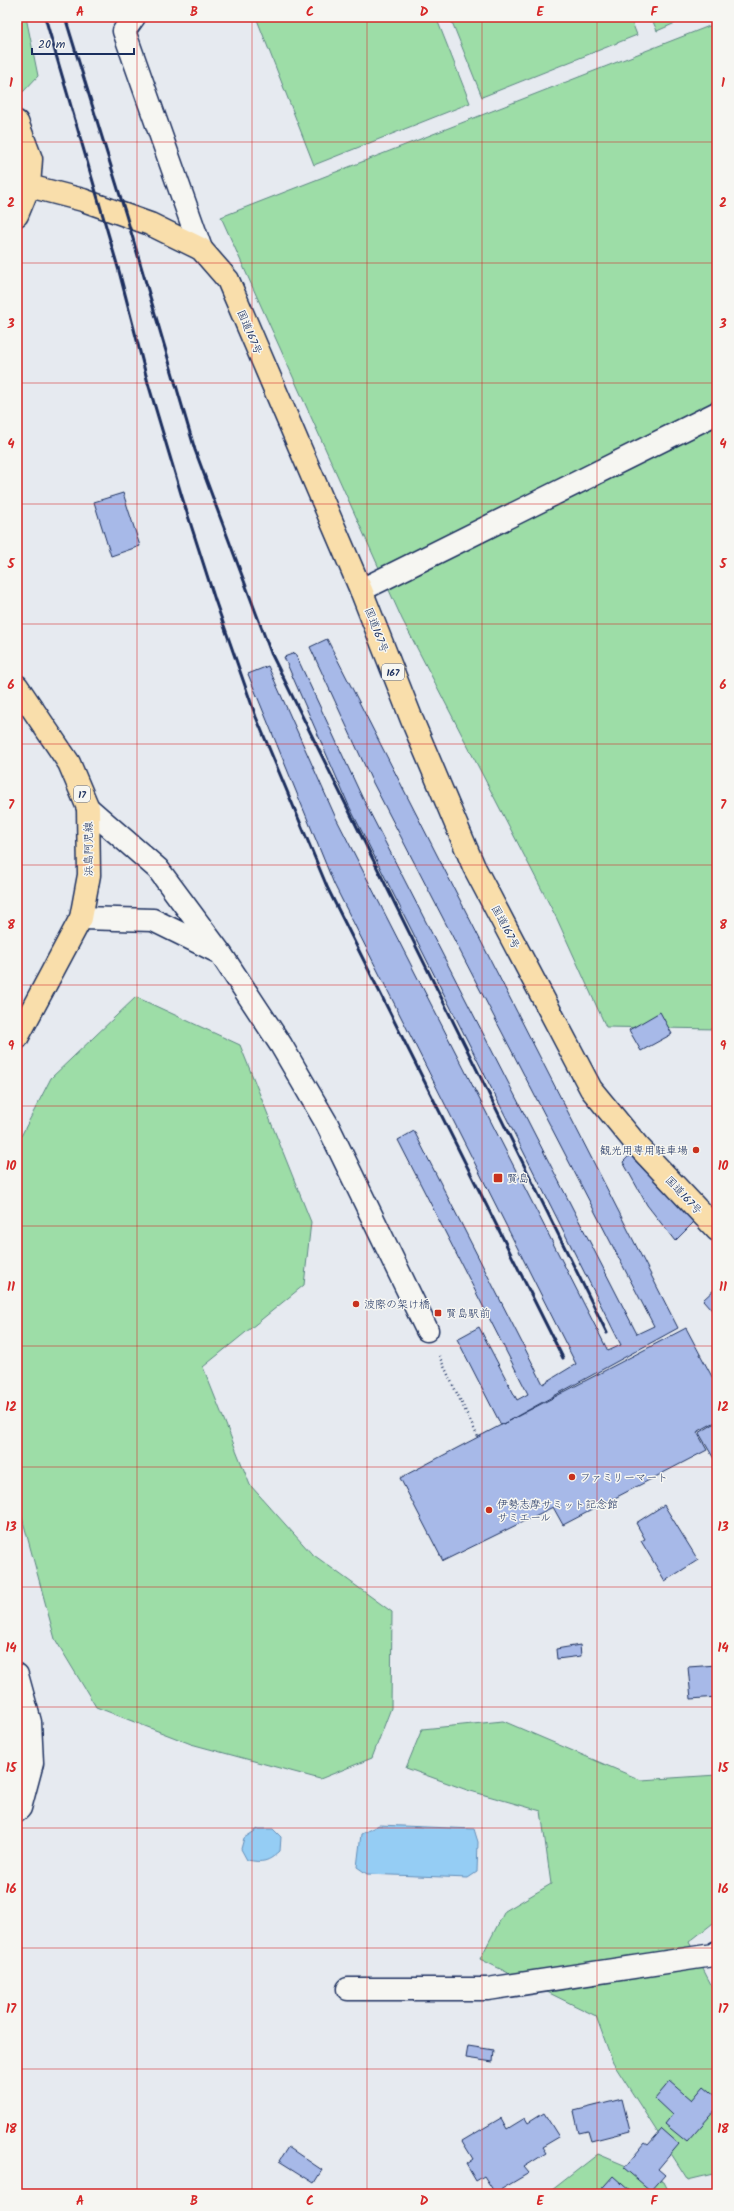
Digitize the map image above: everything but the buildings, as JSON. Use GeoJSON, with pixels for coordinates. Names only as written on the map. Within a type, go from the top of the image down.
{"type":"FeatureCollection","features":[{"type":"Feature","properties":{"kind":"main road"},"geometry":{"type":"LineString","coordinates":[[17,122],[30,159],[29,186],[17,215]]}},
{"type":"Feature","properties":{"kind":"main road","name":"国道167号"},"geometry":{"type":"LineString","coordinates":[[29,186],[82,200],[150,224],[201,249],[228,280],[361,590],[412,720],[474,867],[590,1089],[637,1145],[717,1230]]}},
{"type":"Feature","properties":{"kind":"main road","name":"浜島阿児線"},"geometry":{"type":"LineString","coordinates":[[17,686],[69,763],[88,808],[90,875],[81,918],[17,1038]]}},
{"type":"Feature","properties":{"kind":"street"},"geometry":{"type":"LineString","coordinates":[[134,17],[124,32],[201,249]]}},
{"type":"Feature","properties":{"kind":"street"},"geometry":{"type":"LineString","coordinates":[[361,590],[717,414]]}},
{"type":"Feature","properties":{"kind":"street"},"geometry":{"type":"LineString","coordinates":[[88,808],[158,869],[221,954],[281,1045],[327,1124],[427,1330]]}},
{"type":"Feature","properties":{"kind":"street"},"geometry":{"type":"LineString","coordinates":[[81,918],[153,920],[221,954]]}},
{"type":"Feature","properties":{"kind":"street"},"geometry":{"type":"LineString","coordinates":[[17,1675],[30,1722],[32,1763],[20,1808],[17,1811]]}},
{"type":"Feature","properties":{"kind":"street"},"geometry":{"type":"LineString","coordinates":[[348,1989],[488,1989],[713,1954],[717,1952]]}},
{"type":"Feature","properties":{"kind":"path"},"geometry":{"type":"LineString","coordinates":[[427,1330],[478,1437]]}},
{"type":"Feature","properties":{"kind":"green space"},"geometry":{"type":"Polygon","coordinates":[[[17,17],[26,17],[38,76],[23,92],[17,80],[17,17]]]}},
{"type":"Feature","properties":{"kind":"green space"},"geometry":{"type":"Polygon","coordinates":[[[256,17],[436,17],[470,103],[314,165],[256,17]]]}},
{"type":"Feature","properties":{"kind":"green space"},"geometry":{"type":"Polygon","coordinates":[[[450,17],[630,17],[637,35],[482,97],[450,17]]]}},
{"type":"Feature","properties":{"kind":"green space"},"geometry":{"type":"Polygon","coordinates":[[[651,17],[689,17],[657,31],[651,17]]]}},
{"type":"Feature","properties":{"kind":"green space"},"geometry":{"type":"Polygon","coordinates":[[[717,23],[717,1029],[606,1027],[557,919],[402,619],[221,217],[717,23]]]}},
{"type":"Feature","properties":{"kind":"green space"},"geometry":{"type":"Polygon","coordinates":[[[136,997],[240,1045],[311,1222],[304,1285],[203,1367],[250,1485],[311,1553],[392,1612],[391,1708],[372,1758],[320,1779],[191,1744],[96,1707],[55,1639],[17,1499],[17,1144],[51,1078],[136,997]]]}},
{"type":"Feature","properties":{"kind":"green space"},"geometry":{"type":"Polygon","coordinates":[[[503,1721],[641,1780],[717,1775],[717,1920],[689,1942],[717,1996],[717,2173],[688,2180],[613,2063],[596,2016],[480,1959],[505,1911],[551,1884],[541,1811],[467,1790],[406,1768],[422,1729],[503,1721]]]}},
{"type":"Feature","properties":{"kind":"green space"},"geometry":{"type":"Polygon","coordinates":[[[598,2154],[664,2182],[670,2194],[547,2194],[598,2154]]]}},
{"type":"Feature","properties":{"kind":"water"},"geometry":{"type":"Polygon","coordinates":[[[379,1825],[474,1829],[478,1842],[477,1872],[468,1878],[367,1874],[357,1867],[361,1834],[379,1825]]]}},
{"type":"Feature","properties":{"kind":"water"},"geometry":{"type":"Polygon","coordinates":[[[258,1829],[273,1829],[281,1837],[280,1851],[265,1861],[247,1860],[241,1849],[244,1838],[258,1829]]]}},
{"type":"Feature","properties":{"kind":"railway"},"geometry":{"type":"LineString","coordinates":[[45,17],[119,271],[148,383],[182,497],[215,600],[256,717],[328,889],[563,1358]]}},
{"type":"Feature","properties":{"kind":"railway"},"geometry":{"type":"LineString","coordinates":[[65,17],[126,215],[195,450],[271,653],[607,1333]]}},
{"type":"Feature","properties":{"kind":"place","name":"観光用専用駐車場"},"geometry":{"type":"Point","coordinates":[696,1150]}},
{"type":"Feature","properties":{"kind":"place","name":"賢島"},"geometry":{"type":"Point","coordinates":[498,1178]}},
{"type":"Feature","properties":{"kind":"place","name":"波際の架け橋"},"geometry":{"type":"Point","coordinates":[356,1304]}},
{"type":"Feature","properties":{"kind":"place","name":"賢島駅前"},"geometry":{"type":"Point","coordinates":[438,1313]}},
{"type":"Feature","properties":{"kind":"place","name":"ファミリーマート"},"geometry":{"type":"Point","coordinates":[572,1477]}},
{"type":"Feature","properties":{"kind":"place","name":"伊勢志摩サミット記念館 サミエール"},"geometry":{"type":"Point","coordinates":[489,1510]}}]}
